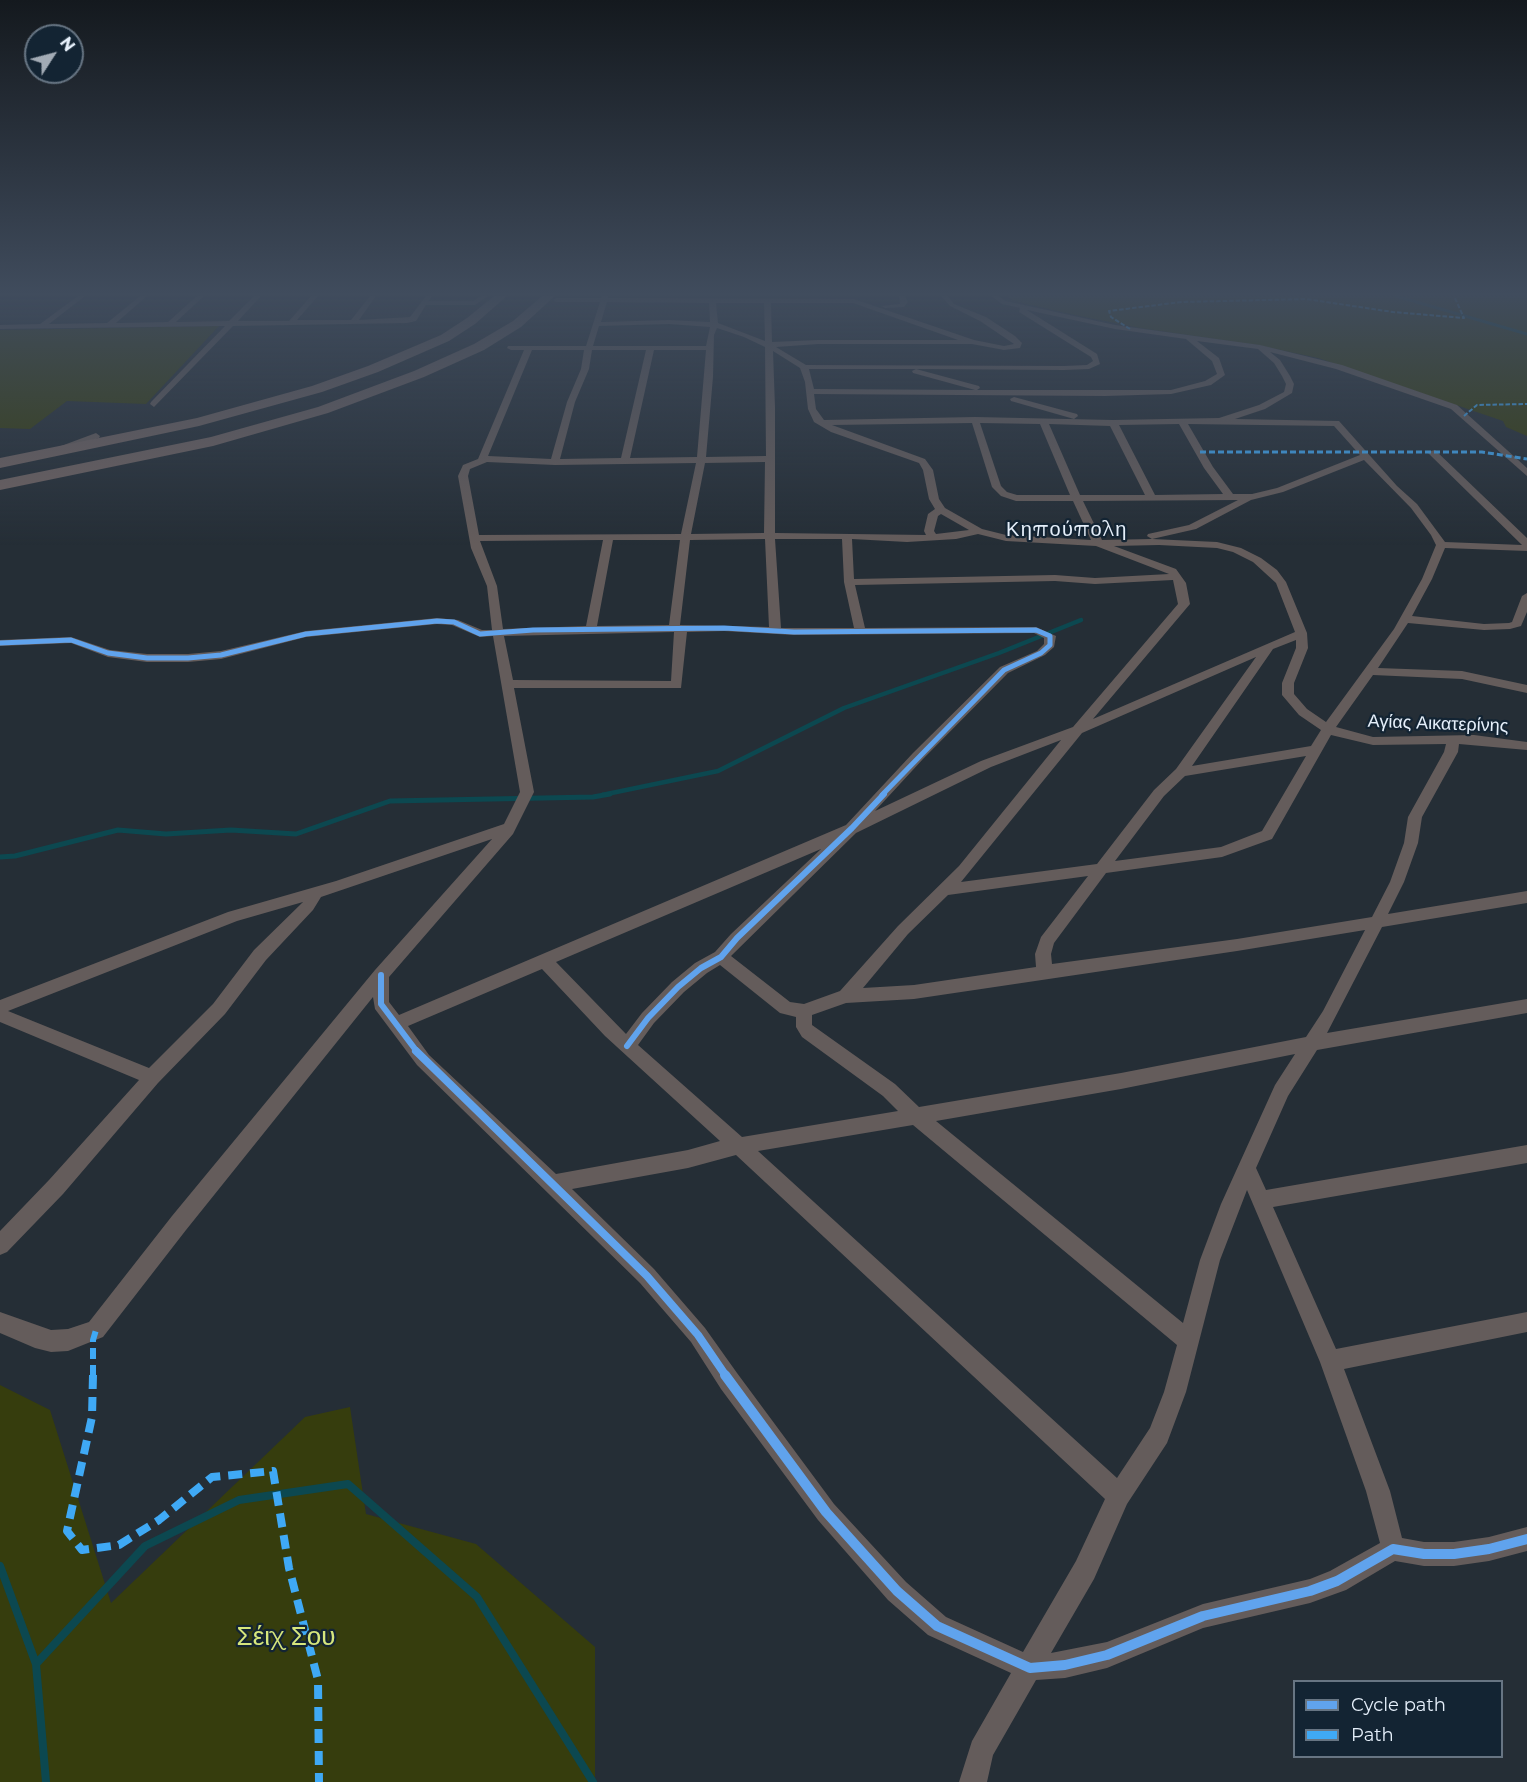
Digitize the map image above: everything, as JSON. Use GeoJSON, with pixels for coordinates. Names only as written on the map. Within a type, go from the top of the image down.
{"type":"FeatureCollection","features":[{"type":"Feature","properties":{"kind":"highway"},"geometry":{"type":"LineString","coordinates":[[0,461],[184,425],[263,406],[343,379]]}},
{"type":"Feature","properties":{"kind":"highway"},"geometry":{"type":"LineString","coordinates":[[0,485],[213,441],[331,407],[405,379]]}},
{"type":"Feature","properties":{"kind":"street"},"geometry":{"type":"LineString","coordinates":[[154,404],[177,379]]}},
{"type":"Feature","properties":{"kind":"street"},"geometry":{"type":"LineString","coordinates":[[482,459],[515,379]]}},
{"type":"Feature","properties":{"kind":"street"},"geometry":{"type":"LineString","coordinates":[[555,462],[571,402],[581,379]]}},
{"type":"Feature","properties":{"kind":"street"},"geometry":{"type":"LineString","coordinates":[[625,461],[643,379]]}},
{"type":"Feature","properties":{"kind":"street"},"geometry":{"type":"LineString","coordinates":[[507,684],[677,684],[677,629],[685,537],[700,459],[709,379]]}},
{"type":"Feature","properties":{"kind":"street"},"geometry":{"type":"LineString","coordinates":[[769,379],[770,537],[775,631]]}},
{"type":"Feature","properties":{"kind":"street"},"geometry":{"type":"LineString","coordinates":[[395,1024],[852,828],[986,764],[1076,731],[1301,633],[1281,582],[1269,567],[1237,550],[1217,546],[1006,538],[978,531],[941,510],[934,499],[928,470],[922,461],[842,433],[821,423],[813,414],[807,379]]}},
{"type":"Feature","properties":{"kind":"street"},"geometry":{"type":"LineString","coordinates":[[945,379],[1066,413],[1087,422]]}},
{"type":"Feature","properties":{"kind":"street"},"geometry":{"type":"LineString","coordinates":[[821,423],[936,406],[994,393],[1159,393],[1195,388],[1216,379]]}},
{"type":"Feature","properties":{"kind":"street"},"geometry":{"type":"LineString","coordinates":[[1220,421],[1262,407],[1288,393],[1290,384],[1288,379]]}},
{"type":"Feature","properties":{"kind":"street"},"geometry":{"type":"LineString","coordinates":[[1374,379],[1454,407],[1527,473]]}},
{"type":"Feature","properties":{"kind":"street"},"geometry":{"type":"LineString","coordinates":[[809,391],[936,406],[975,420],[1113,423],[1333,422],[1338,424],[1429,524],[1441,545],[1427,579],[1399,629],[1328,729],[1267,835],[1222,852],[945,890]]}},
{"type":"Feature","properties":{"kind":"street"},"geometry":{"type":"LineString","coordinates":[[975,420],[999,491],[1016,498],[1252,497]]}},
{"type":"Feature","properties":{"kind":"street"},"geometry":{"type":"LineString","coordinates":[[846,996],[903,930],[945,890],[1184,604],[1180,583],[1172,571],[1098,543],[1075,497],[1043,420]]}},
{"type":"Feature","properties":{"kind":"street"},"geometry":{"type":"LineString","coordinates":[[1182,422],[1209,468],[1230,497]]}},
{"type":"Feature","properties":{"kind":"street"},"geometry":{"type":"LineString","coordinates":[[1113,423],[1151,497]]}},
{"type":"Feature","properties":{"kind":"street"},"geometry":{"type":"LineString","coordinates":[[0,461],[68,446],[96,436]]}},
{"type":"Feature","properties":{"kind":"street"},"geometry":{"type":"LineString","coordinates":[[1432,452],[1527,546]]}},
{"type":"Feature","properties":{"kind":"street"},"geometry":{"type":"LineString","coordinates":[[1123,542],[1192,526],[1252,497],[1280,490],[1365,456]]}},
{"type":"Feature","properties":{"kind":"street"},"geometry":{"type":"LineString","coordinates":[[0,1322],[35,1337],[51,1341],[68,1340],[96,1330],[179,1223],[381,975],[509,827],[527,792],[498,633],[492,586],[479,556],[475,538],[464,472],[468,466],[482,459],[555,462],[771,459]]}},
{"type":"Feature","properties":{"kind":"street"},"geometry":{"type":"LineString","coordinates":[[932,537],[929,531],[933,514],[941,510]]}},
{"type":"Feature","properties":{"kind":"street"},"geometry":{"type":"LineString","coordinates":[[475,538],[932,537],[956,536],[978,531]]}},
{"type":"Feature","properties":{"kind":"street"},"geometry":{"type":"LineString","coordinates":[[847,536],[849,582],[860,630]]}},
{"type":"Feature","properties":{"kind":"street"},"geometry":{"type":"LineString","coordinates":[[591,629],[609,537]]}},
{"type":"Feature","properties":{"kind":"street"},"geometry":{"type":"LineString","coordinates":[[1441,545],[1527,546]]}},
{"type":"Feature","properties":{"kind":"street"},"geometry":{"type":"LineString","coordinates":[[849,582],[1055,578],[1095,581],[1176,577]]}},
{"type":"Feature","properties":{"kind":"street"},"geometry":{"type":"LineString","coordinates":[[1404,619],[1497,627],[1522,622],[1527,596]]}},
{"type":"Feature","properties":{"kind":"street"},"geometry":{"type":"LineString","coordinates":[[0,643],[71,640],[84,642],[108,653],[171,658],[221,655],[306,634],[437,621],[454,622],[480,634],[591,629],[1036,630],[1047,633],[1052,640],[1048,647],[1041,653],[1004,670],[918,756],[852,828],[737,938],[721,957],[701,968],[678,987],[648,1018],[627,1046]]}},
{"type":"Feature","properties":{"kind":"street","name":"Αγίας Αικατερίνης"},"geometry":{"type":"LineString","coordinates":[[1301,633],[1302,648],[1288,683],[1288,695],[1302,712],[1328,729],[1350,737],[1372,741],[1488,740],[1527,746]]}},
{"type":"Feature","properties":{"kind":"street"},"geometry":{"type":"LineString","coordinates":[[1044,972],[1043,954],[1047,941],[1159,793],[1181,772],[1269,647]]}},
{"type":"Feature","properties":{"kind":"street"},"geometry":{"type":"LineString","coordinates":[[1368,671],[1462,675],[1527,689]]}},
{"type":"Feature","properties":{"kind":"street"},"geometry":{"type":"LineString","coordinates":[[973,1782],[981,1750],[1085,1570],[1119,1496],[1159,1435],[1175,1392],[1197,1303],[1218,1237],[1281,1091],[1329,1016],[1377,922],[1406,859],[1415,817],[1437,774],[1452,752],[1453,740]]}},
{"type":"Feature","properties":{"kind":"street"},"geometry":{"type":"LineString","coordinates":[[1181,772],[1316,750]]}},
{"type":"Feature","properties":{"kind":"street"},"geometry":{"type":"LineString","coordinates":[[0,1006],[180,934],[255,908],[315,894],[509,827]]}},
{"type":"Feature","properties":{"kind":"street"},"geometry":{"type":"LineString","coordinates":[[0,1245],[64,1178],[152,1077],[219,1009],[260,955],[308,906],[315,894]]}},
{"type":"Feature","properties":{"kind":"street"},"geometry":{"type":"LineString","coordinates":[[721,957],[780,1005],[792,1011],[804,1011],[846,996],[914,992],[1237,945],[1527,897]]}},
{"type":"Feature","properties":{"kind":"street"},"geometry":{"type":"LineString","coordinates":[[544,960],[627,1046],[1119,1496]]}},
{"type":"Feature","properties":{"kind":"street"},"geometry":{"type":"LineString","coordinates":[[381,975],[381,1004],[423,1060],[626,1253],[682,1316],[826,1512],[897,1591],[937,1626],[1030,1668],[1065,1665],[1107,1655],[1203,1616],[1310,1591],[1337,1581],[1393,1549],[1424,1554],[1454,1554],[1489,1549],[1527,1539]]}},
{"type":"Feature","properties":{"kind":"street"},"geometry":{"type":"LineString","coordinates":[[552,1184],[677,1162],[739,1146],[1122,1081],[1312,1043],[1527,1006]]}},
{"type":"Feature","properties":{"kind":"street"},"geometry":{"type":"LineString","coordinates":[[804,1011],[804,1027],[808,1032],[889,1090],[915,1115],[1189,1341]]}},
{"type":"Feature","properties":{"kind":"street"},"geometry":{"type":"LineString","coordinates":[[0,1014],[152,1077]]}},
{"type":"Feature","properties":{"kind":"street"},"geometry":{"type":"LineString","coordinates":[[1260,1200],[1527,1154]]}},
{"type":"Feature","properties":{"kind":"street"},"geometry":{"type":"LineString","coordinates":[[1247,1169],[1330,1361],[1378,1491],[1393,1549]]}},
{"type":"Feature","properties":{"kind":"street"},"geometry":{"type":"LineString","coordinates":[[1330,1361],[1527,1322]]}},
{"type":"Feature","properties":{"kind":"green space"},"geometry":{"type":"Polygon","coordinates":[[[0,379],[169,379],[146,404],[67,401],[30,429],[0,428],[0,379]]]}},
{"type":"Feature","properties":{"kind":"green space"},"geometry":{"type":"Polygon","coordinates":[[[1380,379],[1527,379],[1527,436],[1506,427],[1503,421],[1380,379]]]}},
{"type":"Feature","properties":{"kind":"green space","name":"Σέιχ Σου"},"geometry":{"type":"Polygon","coordinates":[[[0,1385],[50,1410],[111,1603],[305,1417],[350,1407],[366,1514],[476,1544],[595,1647],[595,1782],[0,1782],[0,1385]]]}},
{"type":"Feature","properties":{"kind":"waterway"},"geometry":{"type":"LineString","coordinates":[[602,795],[718,771],[844,708],[999,653],[1081,620]]}},
{"type":"Feature","properties":{"kind":"waterway"},"geometry":{"type":"LineString","coordinates":[[0,857],[15,856],[118,830],[166,834],[231,830],[296,834],[390,801],[593,797],[610,794]]}},
{"type":"Feature","properties":{"kind":"waterway"},"geometry":{"type":"LineString","coordinates":[[36,1664],[145,1546],[239,1500],[348,1484],[477,1597],[593,1782]]}},
{"type":"Feature","properties":{"kind":"waterway"},"geometry":{"type":"LineString","coordinates":[[0,1566],[36,1664]]}},
{"type":"Feature","properties":{"kind":"waterway"},"geometry":{"type":"LineString","coordinates":[[36,1664],[46,1782]]}},
{"type":"Feature","properties":{"kind":"marked path"},"geometry":{"type":"LineString","coordinates":[[1464,416],[1477,405],[1527,404]]}},
{"type":"Feature","properties":{"kind":"marked path"},"geometry":{"type":"LineString","coordinates":[[1200,452],[1482,452],[1527,459]]}},
{"type":"Feature","properties":{"kind":"marked path"},"geometry":{"type":"LineString","coordinates":[[96,1330],[93,1340],[92,1417],[67,1531],[82,1550],[119,1545],[159,1520],[212,1477],[273,1471],[289,1568],[318,1680],[319,1782]]}},
{"type":"Feature","properties":{"kind":"cycle path"},"geometry":{"type":"LineString","coordinates":[[0,643],[71,640],[108,653],[147,658],[188,658],[221,655],[306,634],[437,621],[454,622],[480,634],[533,630],[724,628],[794,632],[1036,630],[1050,636],[1050,645],[1041,653],[1004,670],[918,756],[852,828],[737,938],[721,957],[701,968],[678,987],[648,1018],[627,1046]]}},
{"type":"Feature","properties":{"kind":"cycle path"},"geometry":{"type":"LineString","coordinates":[[381,975],[381,1004],[423,1060],[647,1276],[698,1335],[729,1381],[826,1512],[897,1591],[937,1626],[1030,1668],[1065,1665],[1107,1655],[1203,1616],[1310,1591],[1337,1581],[1393,1549],[1424,1554],[1454,1554],[1489,1549],[1527,1539]]}},
{"type":"Feature","properties":{"kind":"district","name":"Κηπούπολη"},"geometry":{"type":"Point","coordinates":[1067,530]}}]}
